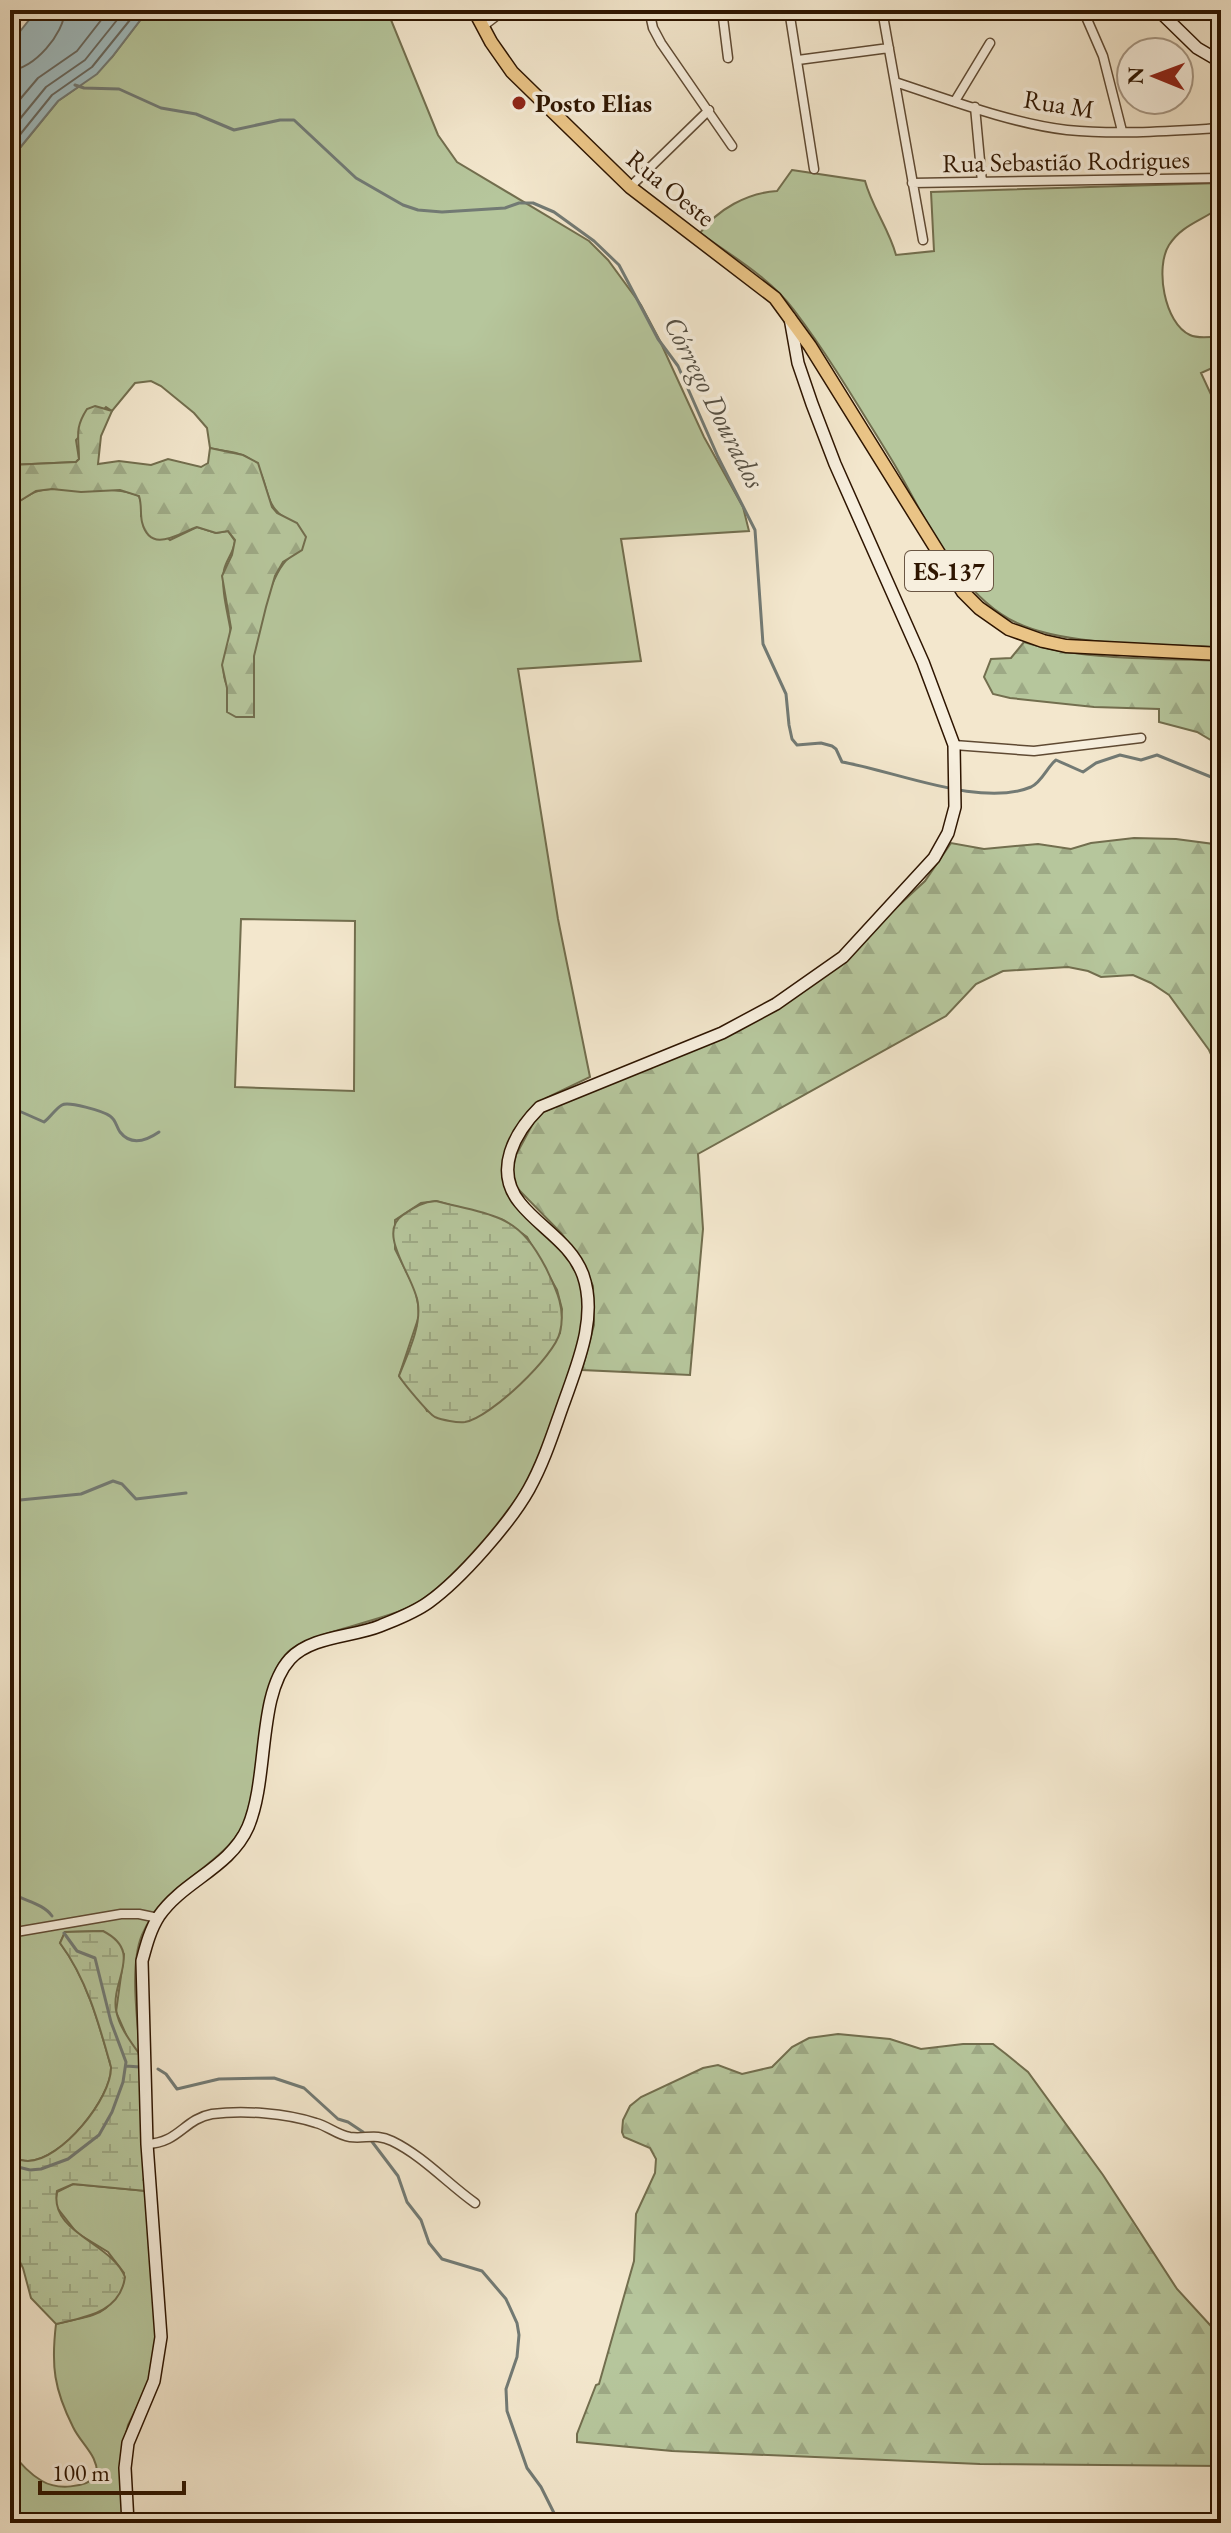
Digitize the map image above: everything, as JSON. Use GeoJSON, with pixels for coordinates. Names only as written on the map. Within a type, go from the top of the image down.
{"type":"FeatureCollection","features":[{"type":"Feature","properties":{"kind":"main road","name":"Rua Oeste"},"geometry":{"type":"LineString","coordinates":[[474,10],[512,72],[630,187],[761,285],[790,318]]}},
{"type":"Feature","properties":{"kind":"main road","name":"ES-137"},"geometry":{"type":"LineString","coordinates":[[790,318],[852,412],[949,571],[979,608],[1009,629],[1066,646],[1221,654]]}},
{"type":"Feature","properties":{"kind":"street"},"geometry":{"type":"LineString","coordinates":[[482,27],[504,10]]}},
{"type":"Feature","properties":{"kind":"street"},"geometry":{"type":"LineString","coordinates":[[649,10],[661,43],[732,146]]}},
{"type":"Feature","properties":{"kind":"street"},"geometry":{"type":"LineString","coordinates":[[722,10],[728,58]]}},
{"type":"Feature","properties":{"kind":"street"},"geometry":{"type":"LineString","coordinates":[[789,10],[814,169]]}},
{"type":"Feature","properties":{"kind":"street"},"geometry":{"type":"LineString","coordinates":[[882,10],[923,240]]}},
{"type":"Feature","properties":{"kind":"street"},"geometry":{"type":"LineString","coordinates":[[1083,10],[1103,56],[1122,131]]}},
{"type":"Feature","properties":{"kind":"street"},"geometry":{"type":"LineString","coordinates":[[1158,10],[1197,48],[1221,62]]}},
{"type":"Feature","properties":{"kind":"street"},"geometry":{"type":"LineString","coordinates":[[955,101],[990,43]]}},
{"type":"Feature","properties":{"kind":"street"},"geometry":{"type":"LineString","coordinates":[[798,60],[889,48]]}},
{"type":"Feature","properties":{"kind":"street","name":"Rua M"},"geometry":{"type":"LineString","coordinates":[[895,82],[975,107],[1064,129],[1221,128]]}},
{"type":"Feature","properties":{"kind":"street"},"geometry":{"type":"LineString","coordinates":[[975,107],[982,182]]}},
{"type":"Feature","properties":{"kind":"street"},"geometry":{"type":"LineString","coordinates":[[630,187],[709,110]]}},
{"type":"Feature","properties":{"kind":"street","name":"Rua Sebastião Rodrigues"},"geometry":{"type":"LineString","coordinates":[[912,183],[1221,178]]}},
{"type":"Feature","properties":{"kind":"street"},"geometry":{"type":"LineString","coordinates":[[128,2523],[125,2468],[128,2443],[154,2381],[161,2337],[147,2144],[142,1961],[148,1938],[169,1903],[222,1861],[247,1829],[261,1777],[272,1690],[292,1656],[308,1646],[366,1632],[392,1622],[430,1601],[483,1549],[519,1507],[536,1476],[580,1353],[587,1324],[587,1297],[583,1276],[572,1254],[520,1203],[510,1187],[507,1168],[512,1147],[524,1123],[540,1107],[722,1033],[776,1004],[843,957],[934,858],[948,833],[955,807],[954,745],[923,662],[817,419],[798,363],[790,318]]}},
{"type":"Feature","properties":{"kind":"street"},"geometry":{"type":"LineString","coordinates":[[954,745],[1034,751],[1141,738]]}},
{"type":"Feature","properties":{"kind":"street"},"geometry":{"type":"LineString","coordinates":[[10,1933],[121,1914],[158,1918]]}},
{"type":"Feature","properties":{"kind":"street"},"geometry":{"type":"LineString","coordinates":[[147,2144],[170,2140],[196,2120],[217,2114],[263,2114],[305,2120],[349,2137],[375,2135],[388,2139],[416,2155],[475,2203]]}},
{"type":"Feature","properties":{"kind":"green space"},"geometry":{"type":"Polygon","coordinates":[[[148,10],[387,10],[438,135],[457,162],[589,241],[608,260],[641,305],[704,437],[743,507],[749,531],[621,539],[641,661],[518,669],[558,919],[590,1077],[546,1098],[533,1108],[505,1181],[561,1245],[583,1288],[581,1333],[574,1362],[542,1451],[520,1493],[499,1521],[459,1568],[430,1594],[403,1610],[298,1645],[288,1652],[277,1667],[265,1706],[253,1795],[240,1832],[228,1847],[166,1900],[152,1916],[142,1935],[135,1978],[140,2055],[128,2039],[116,2012],[124,1954],[103,1931],[65,1932],[60,1943],[78,1972],[91,2002],[111,2067],[109,2080],[94,2110],[69,2139],[55,2151],[26,2161],[10,2157],[10,507],[31,494],[47,489],[119,491],[139,496],[141,516],[170,540],[197,527],[216,533],[228,531],[235,541],[223,577],[230,633],[224,664],[225,681],[254,716],[253,660],[257,635],[270,589],[290,557],[284,517],[271,503],[258,467],[242,455],[210,448],[207,428],[194,413],[151,381],[135,383],[112,411],[106,407],[76,440],[79,459],[76,462],[10,465],[10,160],[58,101],[112,57],[148,10]],[[241,919],[235,1087],[354,1091],[355,921],[241,919]],[[436,1201],[421,1203],[395,1220],[395,1249],[415,1289],[419,1316],[399,1376],[427,1411],[475,1418],[511,1391],[560,1333],[562,1309],[557,1290],[527,1237],[503,1220],[436,1201]]]}},
{"type":"Feature","properties":{"kind":"green space"},"geometry":{"type":"Polygon","coordinates":[[[792,170],[865,181],[896,255],[934,251],[931,192],[1221,183],[1219,208],[1186,228],[1169,245],[1163,280],[1168,307],[1181,329],[1197,337],[1221,336],[1221,364],[1201,373],[1221,416],[1221,647],[1117,643],[1038,631],[996,610],[977,593],[944,552],[893,462],[794,310],[762,278],[700,233],[715,217],[734,204],[755,195],[777,191],[792,170]]]}},
{"type":"Feature","properties":{"kind":"green space"},"geometry":{"type":"Polygon","coordinates":[[[95,406],[112,411],[101,436],[98,464],[119,461],[151,465],[168,459],[201,467],[208,463],[210,448],[243,455],[258,463],[272,507],[297,523],[306,537],[302,550],[283,562],[275,576],[266,607],[254,656],[254,717],[236,717],[227,712],[227,688],[222,665],[231,628],[222,576],[235,540],[228,531],[216,533],[197,527],[166,539],[151,538],[142,522],[139,496],[120,490],[36,491],[10,507],[10,465],[76,462],[79,459],[80,422],[87,409],[95,406]]]}},
{"type":"Feature","properties":{"kind":"green space"},"geometry":{"type":"Polygon","coordinates":[[[1024,642],[1096,656],[1221,661],[1221,746],[1197,732],[1159,722],[1159,709],[1094,707],[993,694],[984,677],[991,659],[1011,658],[1024,642]]]}},
{"type":"Feature","properties":{"kind":"green space"},"geometry":{"type":"Polygon","coordinates":[[[1134,838],[1221,845],[1221,1076],[1209,1050],[1169,995],[1151,983],[1133,975],[1101,977],[1068,967],[1003,971],[976,984],[946,1016],[698,1154],[703,1229],[690,1375],[582,1370],[594,1325],[593,1286],[579,1256],[517,1188],[512,1173],[516,1155],[538,1114],[768,1014],[884,919],[925,881],[951,843],[984,849],[1038,844],[1071,849],[1091,843],[1134,838]]]}},
{"type":"Feature","properties":{"kind":"green space"},"geometry":{"type":"Polygon","coordinates":[[[436,1201],[493,1216],[516,1228],[542,1260],[561,1307],[560,1332],[547,1356],[505,1398],[490,1410],[465,1422],[435,1417],[399,1376],[413,1341],[418,1304],[393,1233],[403,1215],[419,1205],[436,1201]]]}},
{"type":"Feature","properties":{"kind":"green space"},"geometry":{"type":"Polygon","coordinates":[[[103,1931],[115,1939],[124,1957],[116,2010],[140,2055],[146,2191],[73,2184],[57,2191],[57,2205],[62,2217],[118,2265],[125,2277],[122,2289],[109,2306],[89,2316],[56,2324],[31,2298],[23,2268],[10,2242],[10,2157],[28,2161],[55,2151],[82,2126],[103,2095],[111,2067],[85,1987],[60,1943],[65,1932],[103,1931]]]}},
{"type":"Feature","properties":{"kind":"green space"},"geometry":{"type":"Polygon","coordinates":[[[838,2034],[890,2039],[921,2049],[993,2044],[1028,2072],[1103,2175],[1177,2289],[1221,2337],[1221,2466],[980,2464],[672,2451],[577,2442],[577,2434],[599,2384],[634,2261],[636,2214],[655,2173],[656,2159],[650,2148],[624,2137],[622,2132],[623,2120],[630,2106],[641,2097],[703,2068],[718,2065],[742,2074],[772,2067],[792,2047],[809,2038],[838,2034]]]}},
{"type":"Feature","properties":{"kind":"green space"},"geometry":{"type":"Polygon","coordinates":[[[73,2184],[146,2191],[158,2314],[151,2379],[128,2425],[124,2443],[125,2523],[10,2523],[10,2450],[20,2463],[48,2484],[63,2487],[78,2485],[97,2476],[95,2462],[76,2433],[58,2389],[54,2365],[56,2324],[101,2312],[114,2299],[124,2273],[108,2252],[77,2233],[55,2205],[57,2192],[73,2184]]]}},
{"type":"Feature","properties":{"kind":"water"},"geometry":{"type":"Polygon","coordinates":[[[37,10],[148,10],[97,74],[58,101],[10,160],[10,44],[37,10]]]}},
{"type":"Feature","properties":{"kind":"waterway","name":"Córrego Dourados"},"geometry":{"type":"LineString","coordinates":[[75,85],[119,89],[161,108],[196,114],[234,130],[294,120],[356,178],[403,205],[442,212],[533,203],[554,212],[594,241],[619,265],[658,339],[678,366],[718,457],[755,530],[763,644],[786,694],[792,739],[797,745],[821,743],[832,746],[842,762],[963,791],[1011,792],[1031,787],[1056,760],[1083,772],[1096,763],[1120,755],[1141,760],[1157,755],[1221,781]]}},
{"type":"Feature","properties":{"kind":"waterway"},"geometry":{"type":"LineString","coordinates":[[10,1107],[44,1122],[62,1105],[78,1105],[110,1116],[120,1132],[134,1141],[144,1140],[159,1132]]}},
{"type":"Feature","properties":{"kind":"waterway"},"geometry":{"type":"LineString","coordinates":[[10,1501],[81,1494],[113,1481],[122,1484],[136,1499],[186,1493]]}},
{"type":"Feature","properties":{"kind":"waterway"},"geometry":{"type":"LineString","coordinates":[[10,1892],[43,1908],[52,1916]]}},
{"type":"Feature","properties":{"kind":"waterway"},"geometry":{"type":"LineString","coordinates":[[10,2165],[41,2169],[68,2159],[99,2135],[123,2082],[126,2062],[111,2022],[95,1958],[77,1951],[64,1933]]}},
{"type":"Feature","properties":{"kind":"waterway"},"geometry":{"type":"LineString","coordinates":[[126,2066],[140,2067]]}},
{"type":"Feature","properties":{"kind":"waterway"},"geometry":{"type":"LineString","coordinates":[[158,2069],[177,2089],[219,2079],[274,2078],[304,2088],[338,2119],[363,2132]]}},
{"type":"Feature","properties":{"kind":"waterway"},"geometry":{"type":"LineString","coordinates":[[370,2139],[398,2176],[407,2202],[421,2220],[429,2243],[442,2259],[482,2271],[506,2299],[519,2335],[517,2357],[506,2389],[507,2411],[527,2468],[541,2487],[559,2523]]}},
{"type":"Feature","properties":{"kind":"place","name":"Posto Elias"},"geometry":{"type":"Point","coordinates":[519,103]}}]}
